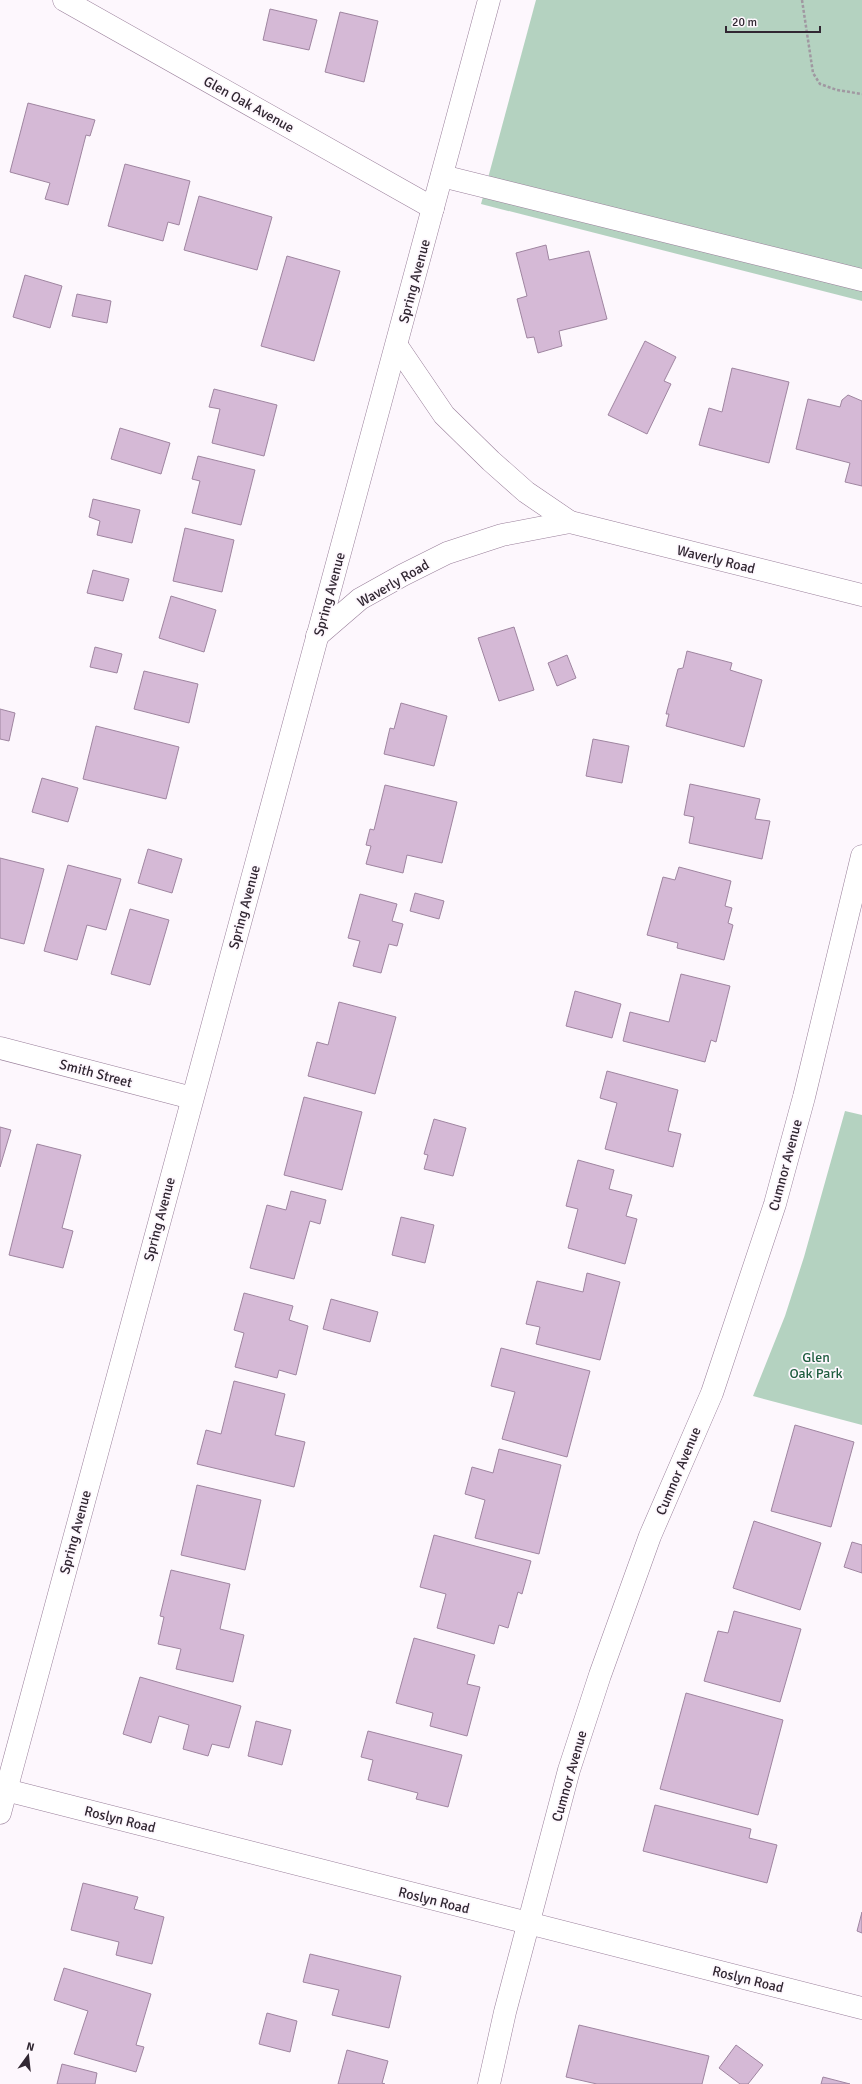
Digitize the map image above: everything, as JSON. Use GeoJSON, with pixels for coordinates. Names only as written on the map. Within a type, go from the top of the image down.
{"type":"FeatureCollection","features":[{"type":"Feature","properties":{"kind":"street","name":"Glen Oak Avenue"},"geometry":{"type":"LineString","coordinates":[[64,0],[433,208]]}},
{"type":"Feature","properties":{"kind":"street","name":"Spring Avenue"},"geometry":{"type":"LineString","coordinates":[[0,1813],[192,1098],[397,346],[489,0]]}},
{"type":"Feature","properties":{"kind":"street"},"geometry":{"type":"LineString","coordinates":[[442,176],[862,280]]}},
{"type":"Feature","properties":{"kind":"street","name":"Waverly Road"},"geometry":{"type":"LineString","coordinates":[[397,346],[444,414],[491,461],[526,492],[570,522],[862,595]]}},
{"type":"Feature","properties":{"kind":"street","name":"Waverly Road"},"geometry":{"type":"LineString","coordinates":[[318,636],[360,599],[447,553],[502,535],[570,522]]}},
{"type":"Feature","properties":{"kind":"street","name":"Cumnor Avenue"},"geometry":{"type":"LineString","coordinates":[[489,2084],[504,2012],[569,1770],[600,1675],[650,1536],[712,1393],[775,1204],[804,1097],[862,856]]}},
{"type":"Feature","properties":{"kind":"street","name":"Smith Street"},"geometry":{"type":"LineString","coordinates":[[0,1048],[192,1098]]}},
{"type":"Feature","properties":{"kind":"street","name":"Roslyn Road"},"geometry":{"type":"LineString","coordinates":[[6,1790],[862,2008]]}},
{"type":"Feature","properties":{"kind":"path"},"geometry":{"type":"LineString","coordinates":[[802,0],[813,73],[820,84],[836,90],[862,94]]}},
{"type":"Feature","properties":{"kind":"green space"},"geometry":{"type":"Polygon","coordinates":[[[536,0],[862,0],[862,301],[481,204],[536,0]]]}},
{"type":"Feature","properties":{"kind":"green space","name":"Glen Oak Park"},"geometry":{"type":"Polygon","coordinates":[[[845,1111],[862,1115],[862,1425],[753,1396],[785,1316],[804,1257],[845,1111]]]}},
{"type":"Feature","properties":{"kind":"building"},"geometry":{"type":"Polygon","coordinates":[[[270,9],[317,20],[309,50],[263,40],[270,9]]]}},
{"type":"Feature","properties":{"kind":"building"},"geometry":{"type":"Polygon","coordinates":[[[340,12],[378,21],[364,82],[325,72],[340,12]]]}},
{"type":"Feature","properties":{"kind":"building"},"geometry":{"type":"Polygon","coordinates":[[[28,103],[95,120],[90,136],[86,135],[68,205],[45,199],[50,183],[10,172],[28,103]]]}},
{"type":"Feature","properties":{"kind":"building"},"geometry":{"type":"Polygon","coordinates":[[[125,164],[190,181],[179,225],[168,222],[163,241],[108,226],[125,164]]]}},
{"type":"Feature","properties":{"kind":"building"},"geometry":{"type":"Polygon","coordinates":[[[199,196],[272,217],[257,270],[184,250],[199,196]]]}},
{"type":"Feature","properties":{"kind":"building"},"geometry":{"type":"Polygon","coordinates":[[[546,245],[549,260],[589,251],[607,319],[559,331],[562,346],[538,353],[534,337],[527,338],[517,299],[527,296],[516,253],[546,245]]]}},
{"type":"Feature","properties":{"kind":"building"},"geometry":{"type":"Polygon","coordinates":[[[287,256],[340,271],[314,361],[261,346],[287,256]]]}},
{"type":"Feature","properties":{"kind":"building"},"geometry":{"type":"Polygon","coordinates":[[[25,275],[62,286],[50,328],[13,317],[25,275]]]}},
{"type":"Feature","properties":{"kind":"building"},"geometry":{"type":"Polygon","coordinates":[[[77,294],[111,301],[107,323],[72,316],[77,294]]]}},
{"type":"Feature","properties":{"kind":"building"},"geometry":{"type":"Polygon","coordinates":[[[645,341],[676,357],[664,381],[671,384],[647,434],[608,415],[645,341]]]}},
{"type":"Feature","properties":{"kind":"building"},"geometry":{"type":"Polygon","coordinates":[[[732,368],[789,382],[769,463],[699,445],[709,408],[722,412],[732,368]]]}},
{"type":"Feature","properties":{"kind":"building"},"geometry":{"type":"Polygon","coordinates":[[[214,389],[277,405],[264,456],[212,443],[220,409],[209,407],[214,389]]]}},
{"type":"Feature","properties":{"kind":"building"},"geometry":{"type":"Polygon","coordinates":[[[848,395],[862,401],[862,486],[845,482],[850,463],[796,449],[808,399],[840,407],[842,400],[848,395]]]}},
{"type":"Feature","properties":{"kind":"building"},"geometry":{"type":"Polygon","coordinates":[[[120,428],[170,443],[161,474],[111,459],[120,428]]]}},
{"type":"Feature","properties":{"kind":"building"},"geometry":{"type":"Polygon","coordinates":[[[198,456],[255,470],[241,525],[192,513],[200,481],[192,479],[198,456]]]}},
{"type":"Feature","properties":{"kind":"building"},"geometry":{"type":"Polygon","coordinates":[[[93,499],[140,510],[132,543],[97,535],[100,521],[89,517],[93,499]]]}},
{"type":"Feature","properties":{"kind":"building"},"geometry":{"type":"Polygon","coordinates":[[[185,528],[234,540],[222,592],[173,581],[185,528]]]}},
{"type":"Feature","properties":{"kind":"building"},"geometry":{"type":"Polygon","coordinates":[[[93,570],[129,579],[123,601],[87,593],[93,570]]]}},
{"type":"Feature","properties":{"kind":"building"},"geometry":{"type":"Polygon","coordinates":[[[171,596],[216,610],[204,652],[159,638],[171,596]]]}},
{"type":"Feature","properties":{"kind":"building"},"geometry":{"type":"Polygon","coordinates":[[[514,627],[534,690],[499,701],[478,638],[514,627]]]}},
{"type":"Feature","properties":{"kind":"building"},"geometry":{"type":"Polygon","coordinates":[[[95,647],[122,654],[117,673],[90,667],[95,647]]]}},
{"type":"Feature","properties":{"kind":"building"},"geometry":{"type":"Polygon","coordinates":[[[687,651],[732,663],[730,670],[762,680],[744,747],[666,726],[669,714],[666,714],[678,669],[683,668],[687,651]]]}},
{"type":"Feature","properties":{"kind":"building"},"geometry":{"type":"Polygon","coordinates":[[[567,655],[576,678],[557,686],[548,663],[567,655]]]}},
{"type":"Feature","properties":{"kind":"building"},"geometry":{"type":"Polygon","coordinates":[[[144,671],[198,684],[189,723],[134,709],[144,671]]]}},
{"type":"Feature","properties":{"kind":"building"},"geometry":{"type":"Polygon","coordinates":[[[401,703],[447,716],[434,766],[384,754],[390,728],[394,729],[401,703]]]}},
{"type":"Feature","properties":{"kind":"building"},"geometry":{"type":"Polygon","coordinates":[[[0,709],[15,713],[9,741],[0,739],[0,709]]]}},
{"type":"Feature","properties":{"kind":"building"},"geometry":{"type":"Polygon","coordinates":[[[96,726],[179,747],[166,799],[83,779],[96,726]]]}},
{"type":"Feature","properties":{"kind":"building"},"geometry":{"type":"Polygon","coordinates":[[[593,739],[629,746],[622,783],[586,776],[593,739]]]}},
{"type":"Feature","properties":{"kind":"building"},"geometry":{"type":"Polygon","coordinates":[[[42,778],[78,788],[68,822],[32,812],[42,778]]]}},
{"type":"Feature","properties":{"kind":"building"},"geometry":{"type":"Polygon","coordinates":[[[690,784],[760,799],[755,819],[770,821],[762,859],[689,843],[694,817],[684,815],[690,784]]]}},
{"type":"Feature","properties":{"kind":"building"},"geometry":{"type":"Polygon","coordinates":[[[385,785],[457,802],[442,863],[407,855],[403,873],[366,864],[371,846],[366,845],[370,829],[374,830],[385,785]]]}},
{"type":"Feature","properties":{"kind":"building"},"geometry":{"type":"Polygon","coordinates":[[[148,849],[182,859],[172,893],[138,883],[148,849]]]}},
{"type":"Feature","properties":{"kind":"building"},"geometry":{"type":"Polygon","coordinates":[[[0,858],[44,869],[24,944],[0,938],[0,858]]]}},
{"type":"Feature","properties":{"kind":"building"},"geometry":{"type":"Polygon","coordinates":[[[68,865],[121,879],[106,930],[87,925],[77,960],[44,951],[68,865]]]}},
{"type":"Feature","properties":{"kind":"building"},"geometry":{"type":"Polygon","coordinates":[[[679,867],[731,881],[725,906],[732,908],[728,923],[733,925],[724,960],[677,948],[678,943],[647,935],[663,877],[675,880],[679,867]]]}},
{"type":"Feature","properties":{"kind":"building"},"geometry":{"type":"Polygon","coordinates":[[[415,893],[444,901],[439,919],[410,911],[415,893]]]}},
{"type":"Feature","properties":{"kind":"building"},"geometry":{"type":"Polygon","coordinates":[[[360,894],[397,904],[392,921],[403,924],[397,946],[389,944],[381,973],[353,966],[360,941],[348,938],[360,894]]]}},
{"type":"Feature","properties":{"kind":"building"},"geometry":{"type":"Polygon","coordinates":[[[130,909],[169,920],[150,985],[111,974],[130,909]]]}},
{"type":"Feature","properties":{"kind":"building"},"geometry":{"type":"Polygon","coordinates":[[[681,974],[730,986],[716,1042],[711,1040],[705,1062],[623,1041],[630,1012],[669,1022],[681,974]]]}},
{"type":"Feature","properties":{"kind":"building"},"geometry":{"type":"Polygon","coordinates":[[[575,991],[621,1004],[612,1038],[566,1026],[575,991]]]}},
{"type":"Feature","properties":{"kind":"building"},"geometry":{"type":"Polygon","coordinates":[[[339,1002],[396,1017],[375,1094],[308,1076],[317,1042],[328,1045],[339,1002]]]}},
{"type":"Feature","properties":{"kind":"building"},"geometry":{"type":"Polygon","coordinates":[[[607,1071],[678,1090],[668,1131],[681,1134],[673,1167],[605,1149],[617,1103],[600,1098],[607,1071]]]}},
{"type":"Feature","properties":{"kind":"building"},"geometry":{"type":"Polygon","coordinates":[[[304,1097],[362,1112],[342,1190],[284,1175],[304,1097]]]}},
{"type":"Feature","properties":{"kind":"building"},"geometry":{"type":"Polygon","coordinates":[[[434,1119],[466,1128],[453,1176],[424,1169],[428,1155],[424,1154],[434,1119]]]}},
{"type":"Feature","properties":{"kind":"building"},"geometry":{"type":"Polygon","coordinates":[[[0,1127],[11,1130],[0,1167],[0,1127]]]}},
{"type":"Feature","properties":{"kind":"building"},"geometry":{"type":"Polygon","coordinates":[[[37,1144],[81,1155],[62,1228],[73,1231],[63,1268],[9,1255],[37,1144]]]}},
{"type":"Feature","properties":{"kind":"building"},"geometry":{"type":"Polygon","coordinates":[[[578,1160],[614,1170],[609,1189],[632,1195],[626,1216],[637,1219],[625,1264],[568,1248],[578,1209],[566,1206],[578,1160]]]}},
{"type":"Feature","properties":{"kind":"building"},"geometry":{"type":"Polygon","coordinates":[[[291,1191],[326,1200],[320,1224],[310,1221],[294,1279],[250,1268],[267,1205],[286,1210],[291,1191]]]}},
{"type":"Feature","properties":{"kind":"building"},"geometry":{"type":"Polygon","coordinates":[[[401,1217],[434,1225],[425,1263],[392,1255],[401,1217]]]}},
{"type":"Feature","properties":{"kind":"building"},"geometry":{"type":"Polygon","coordinates":[[[587,1273],[620,1282],[600,1360],[536,1344],[540,1327],[526,1324],[537,1281],[583,1292],[587,1273]]]}},
{"type":"Feature","properties":{"kind":"building"},"geometry":{"type":"Polygon","coordinates":[[[244,1293],[293,1306],[289,1320],[308,1326],[296,1375],[279,1370],[277,1378],[235,1367],[244,1333],[234,1330],[244,1293]]]}},
{"type":"Feature","properties":{"kind":"building"},"geometry":{"type":"Polygon","coordinates":[[[331,1299],[378,1312],[370,1342],[323,1329],[331,1299]]]}},
{"type":"Feature","properties":{"kind":"building"},"geometry":{"type":"Polygon","coordinates":[[[501,1348],[590,1371],[567,1457],[502,1439],[515,1392],[491,1386],[501,1348]]]}},
{"type":"Feature","properties":{"kind":"building"},"geometry":{"type":"Polygon","coordinates":[[[234,1381],[285,1394],[275,1435],[305,1442],[294,1487],[197,1464],[206,1430],[221,1434],[234,1381]]]}},
{"type":"Feature","properties":{"kind":"building"},"geometry":{"type":"Polygon","coordinates":[[[795,1425],[854,1442],[831,1527],[771,1511],[795,1425]]]}},
{"type":"Feature","properties":{"kind":"building"},"geometry":{"type":"Polygon","coordinates":[[[499,1449],[561,1465],[539,1554],[475,1538],[485,1500],[465,1494],[472,1467],[493,1473],[499,1449]]]}},
{"type":"Feature","properties":{"kind":"building"},"geometry":{"type":"Polygon","coordinates":[[[197,1485],[261,1500],[245,1570],[181,1555],[197,1485]]]}},
{"type":"Feature","properties":{"kind":"building"},"geometry":{"type":"Polygon","coordinates":[[[754,1521],[821,1543],[800,1610],[733,1588],[754,1521]]]}},
{"type":"Feature","properties":{"kind":"building"},"geometry":{"type":"Polygon","coordinates":[[[434,1535],[531,1561],[522,1594],[518,1592],[508,1628],[499,1625],[494,1644],[437,1628],[446,1594],[420,1587],[434,1535]]]}},
{"type":"Feature","properties":{"kind":"building"},"geometry":{"type":"Polygon","coordinates":[[[852,1542],[862,1545],[862,1573],[844,1567],[852,1542]]]}},
{"type":"Feature","properties":{"kind":"building"},"geometry":{"type":"Polygon","coordinates":[[[171,1570],[230,1584],[220,1629],[244,1635],[233,1682],[176,1669],[181,1649],[158,1644],[164,1617],[160,1616],[171,1570]]]}},
{"type":"Feature","properties":{"kind":"building"},"geometry":{"type":"Polygon","coordinates":[[[734,1611],[801,1629],[780,1702],[704,1681],[718,1631],[728,1633],[734,1611]]]}},
{"type":"Feature","properties":{"kind":"building"},"geometry":{"type":"Polygon","coordinates":[[[414,1638],[475,1655],[467,1684],[480,1687],[467,1736],[430,1726],[433,1713],[396,1703],[414,1638]]]}},
{"type":"Feature","properties":{"kind":"building"},"geometry":{"type":"Polygon","coordinates":[[[140,1677],[241,1706],[229,1748],[212,1744],[208,1756],[183,1749],[189,1725],[159,1716],[151,1743],[123,1734],[140,1677]]]}},
{"type":"Feature","properties":{"kind":"building"},"geometry":{"type":"Polygon","coordinates":[[[686,1693],[783,1720],[758,1815],[660,1789],[686,1693]]]}},
{"type":"Feature","properties":{"kind":"building"},"geometry":{"type":"Polygon","coordinates":[[[256,1721],[291,1730],[282,1765],[248,1756],[256,1721]]]}},
{"type":"Feature","properties":{"kind":"building"},"geometry":{"type":"Polygon","coordinates":[[[368,1731],[462,1755],[448,1807],[416,1799],[418,1793],[368,1780],[373,1760],[361,1757],[368,1731]]]}},
{"type":"Feature","properties":{"kind":"building"},"geometry":{"type":"Polygon","coordinates":[[[655,1805],[751,1829],[749,1838],[777,1845],[767,1883],[643,1851],[655,1805]]]}},
{"type":"Feature","properties":{"kind":"building"},"geometry":{"type":"Polygon","coordinates":[[[83,1883],[138,1897],[134,1909],[164,1917],[152,1964],[116,1955],[119,1942],[71,1930],[83,1883]]]}},
{"type":"Feature","properties":{"kind":"building"},"geometry":{"type":"Polygon","coordinates":[[[862,1912],[862,1933],[857,1931],[862,1912]]]}},
{"type":"Feature","properties":{"kind":"building"},"geometry":{"type":"Polygon","coordinates":[[[310,1954],[401,1976],[389,2028],[332,2015],[339,1990],[303,1982],[310,1954]]]}},
{"type":"Feature","properties":{"kind":"building"},"geometry":{"type":"Polygon","coordinates":[[[64,1968],[151,1994],[136,2045],[144,2047],[136,2072],[74,2054],[88,2011],[54,2000],[64,1968]]]}},
{"type":"Feature","properties":{"kind":"building"},"geometry":{"type":"Polygon","coordinates":[[[267,2013],[297,2021],[290,2052],[259,2044],[267,2013]]]}},
{"type":"Feature","properties":{"kind":"building"},"geometry":{"type":"Polygon","coordinates":[[[579,2025],[709,2056],[702,2084],[597,2084],[566,2077],[579,2025]]]}},
{"type":"Feature","properties":{"kind":"building"},"geometry":{"type":"Polygon","coordinates":[[[736,2045],[763,2065],[748,2084],[740,2084],[719,2068],[736,2045]]]}},
{"type":"Feature","properties":{"kind":"building"},"geometry":{"type":"Polygon","coordinates":[[[347,2050],[388,2061],[382,2083],[385,2084],[338,2084],[347,2050]]]}},
{"type":"Feature","properties":{"kind":"building"},"geometry":{"type":"Polygon","coordinates":[[[62,2064],[97,2073],[95,2084],[57,2084],[62,2064]]]}},
{"type":"Feature","properties":{"kind":"building"},"geometry":{"type":"Polygon","coordinates":[[[823,2077],[850,2084],[821,2084],[823,2077]]]}}]}
